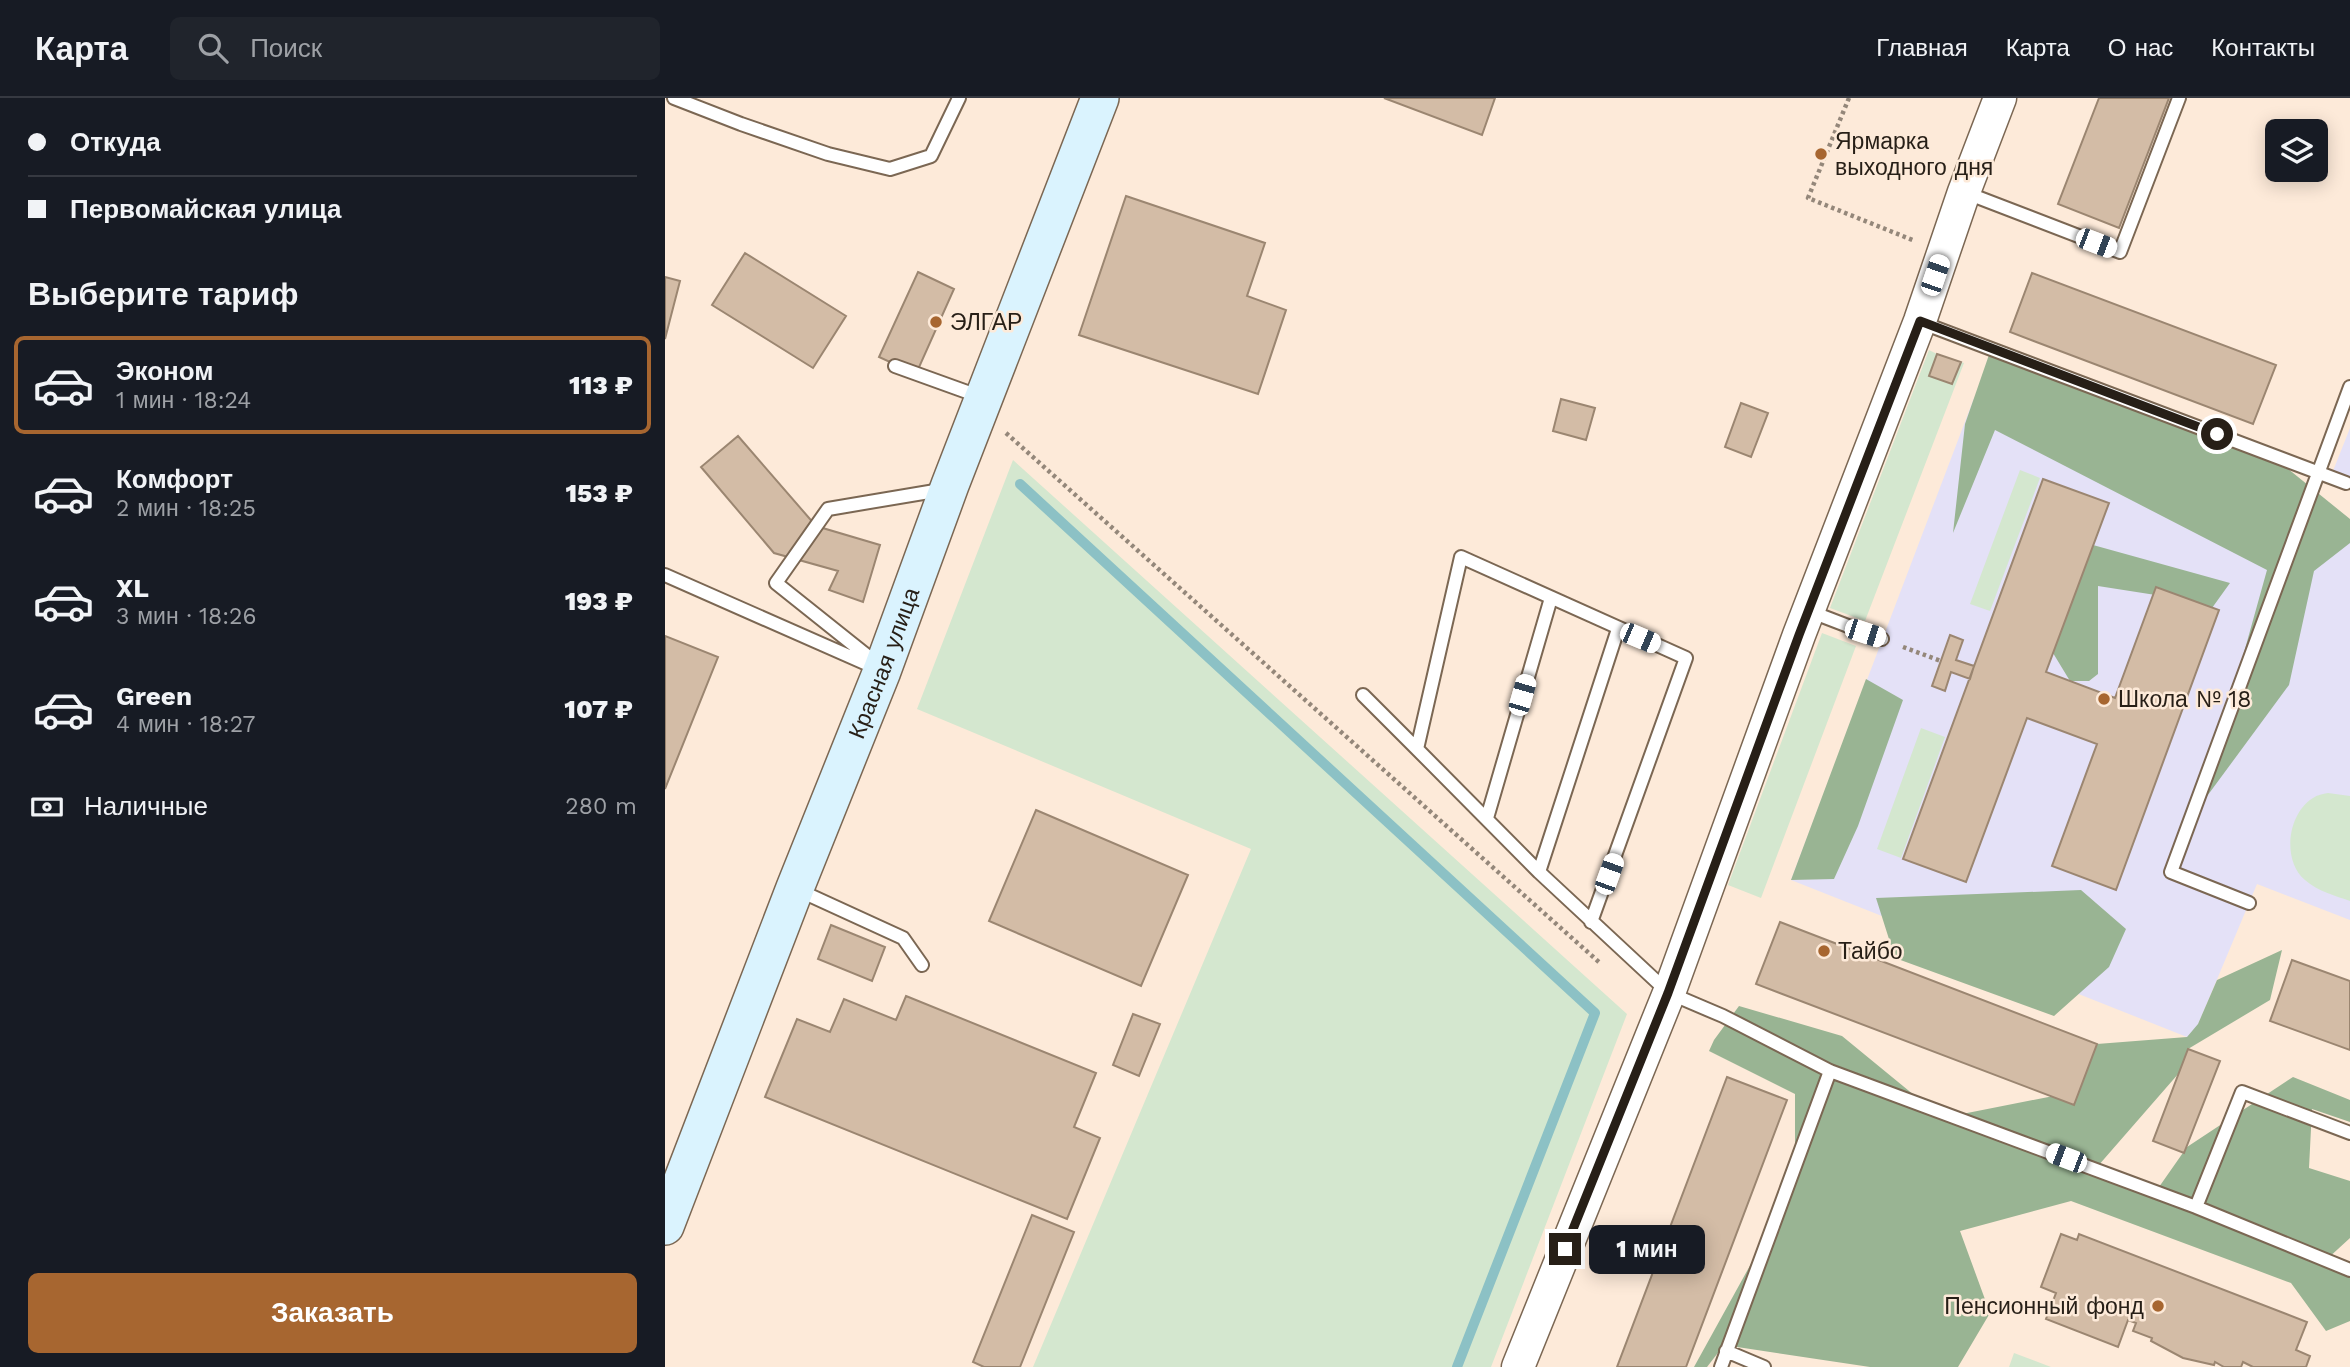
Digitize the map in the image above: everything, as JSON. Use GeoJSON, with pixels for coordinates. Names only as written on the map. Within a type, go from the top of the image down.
{"type":"FeatureCollection","features":[{"type":"Feature","properties":{"kind":"main road","name":"Красная улица"},"geometry":{"type":"LineString","coordinates":[[665,1226],[882,671],[950,485],[1100,98]]}},
{"type":"Feature","properties":{"kind":"street"},"geometry":{"type":"LineString","coordinates":[[1518,1367],[1668,993],[1809,611],[1920,321],[1964,192],[2000,98]]}},
{"type":"Feature","properties":{"kind":"lane"},"geometry":{"type":"LineString","coordinates":[[674,98],[828,153],[890,169],[931,156],[959,98]]}},
{"type":"Feature","properties":{"kind":"lane"},"geometry":{"type":"LineString","coordinates":[[1964,192],[2120,252],[2179,98]]}},
{"type":"Feature","properties":{"kind":"lane"},"geometry":{"type":"LineString","coordinates":[[1920,321],[2346,483]]}},
{"type":"Feature","properties":{"kind":"lane"},"geometry":{"type":"LineString","coordinates":[[895,366],[985,398]]}},
{"type":"Feature","properties":{"kind":"lane"},"geometry":{"type":"LineString","coordinates":[[2249,903],[2171,872],[2350,387]]}},
{"type":"Feature","properties":{"kind":"lane"},"geometry":{"type":"LineString","coordinates":[[882,671],[870,658],[776,583],[828,509],[935,491],[950,485]]}},
{"type":"Feature","properties":{"kind":"lane"},"geometry":{"type":"LineString","coordinates":[[1417,749],[1461,557],[1686,658],[1591,922]]}},
{"type":"Feature","properties":{"kind":"lane"},"geometry":{"type":"LineString","coordinates":[[665,575],[882,671]]}},
{"type":"Feature","properties":{"kind":"lane"},"geometry":{"type":"LineString","coordinates":[[1487,818],[1551,598]]}},
{"type":"Feature","properties":{"kind":"lane"},"geometry":{"type":"LineString","coordinates":[[1809,611],[1882,639]]}},
{"type":"Feature","properties":{"kind":"lane"},"geometry":{"type":"LineString","coordinates":[[1539,872],[1618,629]]}},
{"type":"Feature","properties":{"kind":"lane"},"geometry":{"type":"LineString","coordinates":[[1363,695],[1539,872],[1668,993],[1723,1016],[1830,1071],[2196,1207],[2350,1270]]}},
{"type":"Feature","properties":{"kind":"lane"},"geometry":{"type":"LineString","coordinates":[[795,888],[903,938],[922,965]]}},
{"type":"Feature","properties":{"kind":"lane"},"geometry":{"type":"LineString","coordinates":[[1721,1367],[1830,1071]]}},
{"type":"Feature","properties":{"kind":"lane"},"geometry":{"type":"LineString","coordinates":[[2196,1207],[2242,1092],[2350,1133]]}},
{"type":"Feature","properties":{"kind":"lane"},"geometry":{"type":"LineString","coordinates":[[1726,1351],[1764,1367]]}},
{"type":"Feature","properties":{"kind":"path"},"geometry":{"type":"LineString","coordinates":[[1849,98],[1808,198],[1943,253]]}},
{"type":"Feature","properties":{"kind":"path"},"geometry":{"type":"LineString","coordinates":[[1005,432],[1602,965]]}},
{"type":"Feature","properties":{"kind":"path"},"geometry":{"type":"LineString","coordinates":[[1882,639],[1941,661]]}},
{"type":"Feature","properties":{"kind":"shaded area","name":"Школа № 18"},"geometry":{"type":"Polygon","coordinates":[[[1974,398],[2350,540],[2350,920],[2257,884],[2192,1039],[1791,880],[1974,398]]]}},
{"type":"Feature","properties":{"kind":"shaded area"},"geometry":{"type":"Polygon","coordinates":[[[2350,428],[2350,477],[2333,471],[2350,428]]]}},
{"type":"Feature","properties":{"kind":"green space"},"geometry":{"type":"Polygon","coordinates":[[[1991,349],[2251,439],[2350,519],[2350,543],[2314,571],[2289,685],[2202,803],[2267,570],[1995,430],[1953,533],[1965,424],[1991,349]]]}},
{"type":"Feature","properties":{"kind":"green space"},"geometry":{"type":"Polygon","coordinates":[[[1929,350],[1937,354],[1930,376],[1952,384],[1961,362],[1964,363],[1865,621],[1830,608],[1929,350]]]}},
{"type":"Feature","properties":{"kind":"green space"},"geometry":{"type":"Polygon","coordinates":[[[1013,460],[1627,1014],[1491,1367],[1033,1367],[1251,849],[917,709],[1013,460]]]}},
{"type":"Feature","properties":{"kind":"green space"},"geometry":{"type":"Polygon","coordinates":[[[2020,470],[2040,478],[1990,611],[1970,604],[2020,470]]]}},
{"type":"Feature","properties":{"kind":"green space"},"geometry":{"type":"Polygon","coordinates":[[[2093,545],[2230,583],[2212,608],[2194,601],[2098,586],[2098,674],[2089,681],[2070,681],[2053,653],[2093,545]]]}},
{"type":"Feature","properties":{"kind":"green space"},"geometry":{"type":"Polygon","coordinates":[[[1822,633],[1856,646],[1761,898],[1728,885],[1822,633]]]}},
{"type":"Feature","properties":{"kind":"green space"},"geometry":{"type":"Polygon","coordinates":[[[1866,679],[1903,700],[1858,826],[1834,879],[1791,880],[1866,679]]]}},
{"type":"Feature","properties":{"kind":"green space"},"geometry":{"type":"Polygon","coordinates":[[[1921,728],[1945,737],[1901,858],[1877,849],[1921,728]]]}},
{"type":"Feature","properties":{"kind":"green space"},"geometry":{"type":"Polygon","coordinates":[[[2328,793],[2350,796],[2350,901],[2310,884],[2298,872],[2293,861],[2291,838],[2298,815],[2304,805],[2313,798],[2328,793]]]}},
{"type":"Feature","properties":{"kind":"green space"},"geometry":{"type":"Polygon","coordinates":[[[2081,890],[2126,929],[2109,967],[2054,1016],[1895,958],[1876,898],[2081,890]]]}},
{"type":"Feature","properties":{"kind":"green space"},"geometry":{"type":"Polygon","coordinates":[[[2282,950],[2270,1000],[2188,1049],[2179,1073],[2091,1174],[2152,1197],[2187,1147],[2293,1077],[2350,1100],[2350,1122],[2312,1109],[2309,1168],[2350,1181],[2350,1238],[2326,1260],[2350,1276],[2350,1321],[2326,1331],[2291,1283],[2071,1201],[1960,1231],[1990,1313],[1958,1367],[1870,1367],[1724,1345],[1707,1367],[1694,1367],[1795,1184],[1795,1094],[1709,1051],[1739,1006],[1842,1036],[1942,1118],[2079,1091],[2097,1044],[2187,1037],[2198,1024],[2217,980],[2282,950]]]}},
{"type":"Feature","properties":{"kind":"green space"},"geometry":{"type":"Polygon","coordinates":[[[2014,1353],[2051,1367],[2009,1367],[2014,1353]]]}},
{"type":"Feature","properties":{"kind":"building"},"geometry":{"type":"Polygon","coordinates":[[[1384,98],[1495,98],[1482,135],[1384,98]]]}},
{"type":"Feature","properties":{"kind":"building"},"geometry":{"type":"Polygon","coordinates":[[[2099,98],[2169,98],[2119,228],[2058,204],[2099,98]]]}},
{"type":"Feature","properties":{"kind":"building"},"geometry":{"type":"Polygon","coordinates":[[[1126,196],[1265,243],[1247,296],[1286,310],[1258,394],[1079,335],[1126,196]]]}},
{"type":"Feature","properties":{"kind":"building"},"geometry":{"type":"Polygon","coordinates":[[[745,253],[846,316],[813,368],[712,305],[745,253]]]}},
{"type":"Feature","properties":{"kind":"building"},"geometry":{"type":"Polygon","coordinates":[[[918,272],[954,289],[916,374],[879,357],[918,272]]]}},
{"type":"Feature","properties":{"kind":"building"},"geometry":{"type":"Polygon","coordinates":[[[2032,273],[2276,365],[2253,424],[2010,332],[2032,273]]]}},
{"type":"Feature","properties":{"kind":"building"},"geometry":{"type":"Polygon","coordinates":[[[665,277],[680,281],[665,339],[665,277]]]}},
{"type":"Feature","properties":{"kind":"building"},"geometry":{"type":"Polygon","coordinates":[[[1937,354],[1961,362],[1952,384],[1929,376],[1937,354]]]}},
{"type":"Feature","properties":{"kind":"building"},"geometry":{"type":"Polygon","coordinates":[[[1561,399],[1595,408],[1586,440],[1553,431],[1561,399]]]}},
{"type":"Feature","properties":{"kind":"building"},"geometry":{"type":"Polygon","coordinates":[[[1741,403],[1768,413],[1751,457],[1725,447],[1741,403]]]}},
{"type":"Feature","properties":{"kind":"building"},"geometry":{"type":"Polygon","coordinates":[[[738,436],[816,526],[880,545],[863,602],[829,590],[838,571],[774,553],[701,467],[738,436]]]}},
{"type":"Feature","properties":{"kind":"building"},"geometry":{"type":"Polygon","coordinates":[[[2043,479],[2109,503],[2046,672],[2115,698],[2156,587],[2219,610],[2116,890],[2052,866],[2097,744],[2027,718],[1966,882],[1903,859],[2043,479]]]}},
{"type":"Feature","properties":{"kind":"building"},"geometry":{"type":"Polygon","coordinates":[[[1950,635],[1963,640],[1956,660],[1974,666],[1970,679],[1951,672],[1945,691],[1932,686],[1950,635]]]}},
{"type":"Feature","properties":{"kind":"building"},"geometry":{"type":"Polygon","coordinates":[[[665,636],[718,657],[665,789],[665,636]]]}},
{"type":"Feature","properties":{"kind":"building"},"geometry":{"type":"Polygon","coordinates":[[[1036,810],[1188,875],[1141,986],[989,921],[1036,810]]]}},
{"type":"Feature","properties":{"kind":"building"},"geometry":{"type":"Polygon","coordinates":[[[1780,922],[2097,1044],[2074,1105],[1756,984],[1780,922]]]}},
{"type":"Feature","properties":{"kind":"building"},"geometry":{"type":"Polygon","coordinates":[[[831,925],[885,947],[872,981],[818,959],[831,925]]]}},
{"type":"Feature","properties":{"kind":"building"},"geometry":{"type":"Polygon","coordinates":[[[2292,960],[2350,981],[2350,1050],[2270,1021],[2292,960]]]}},
{"type":"Feature","properties":{"kind":"building"},"geometry":{"type":"Polygon","coordinates":[[[906,996],[1096,1073],[1074,1127],[1100,1138],[1067,1219],[765,1097],[797,1019],[830,1032],[844,999],[896,1020],[906,996]]]}},
{"type":"Feature","properties":{"kind":"building"},"geometry":{"type":"Polygon","coordinates":[[[1133,1014],[1160,1024],[1139,1076],[1113,1065],[1133,1014]]]}},
{"type":"Feature","properties":{"kind":"building"},"geometry":{"type":"Polygon","coordinates":[[[2188,1049],[2220,1061],[2184,1153],[2153,1141],[2188,1049]]]}},
{"type":"Feature","properties":{"kind":"building"},"geometry":{"type":"Polygon","coordinates":[[[1727,1077],[1787,1100],[1686,1367],[1617,1367],[1727,1077]]]}},
{"type":"Feature","properties":{"kind":"building"},"geometry":{"type":"Polygon","coordinates":[[[1032,1215],[1074,1232],[1020,1367],[984,1367],[973,1362],[1032,1215]]]}},
{"type":"Feature","properties":{"kind":"building","name":"Пенсионный фонд"},"geometry":{"type":"Polygon","coordinates":[[[2061,1234],[2077,1240],[2079,1234],[2307,1322],[2296,1350],[2310,1356],[2306,1367],[2253,1367],[2243,1362],[2241,1367],[2224,1367],[2215,1362],[2214,1365],[2183,1358],[2151,1341],[2152,1338],[2133,1331],[2136,1323],[2128,1320],[2118,1347],[2046,1319],[2056,1293],[2041,1287],[2061,1234]]]}},
{"type":"Feature","properties":{"kind":"waterway"},"geometry":{"type":"LineString","coordinates":[[1020,484],[1595,1013],[1457,1367]]}},
{"type":"Feature","properties":{"kind":"place","name":"Ярмарка выходного дня"},"geometry":{"type":"Point","coordinates":[1821,154]}},
{"type":"Feature","properties":{"kind":"place","name":"ЭЛГАР"},"geometry":{"type":"Point","coordinates":[936,322]}},
{"type":"Feature","properties":{"kind":"place","name":"Школа № 18"},"geometry":{"type":"Point","coordinates":[2104,699]}},
{"type":"Feature","properties":{"kind":"place","name":"Тайбо"},"geometry":{"type":"Point","coordinates":[1824,951]}},
{"type":"Feature","properties":{"kind":"place","name":"Пенсионный фонд"},"geometry":{"type":"Point","coordinates":[2158,1306]}},
{"type":"Feature","properties":{"kind":"route"},"geometry":{"type":"LineString","coordinates":[[1565,1249],[1668,993],[1799,635],[1920,321],[2217,434]]}}]}
